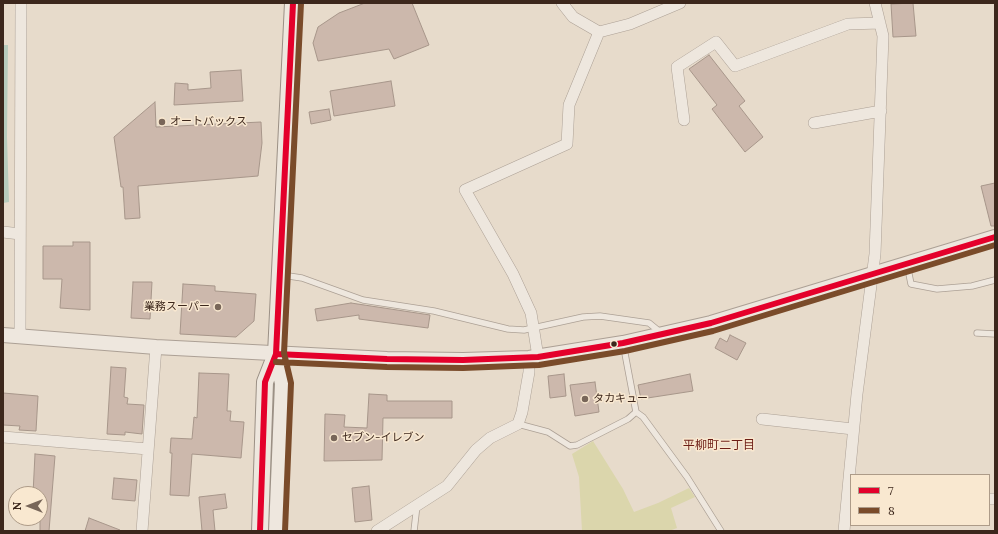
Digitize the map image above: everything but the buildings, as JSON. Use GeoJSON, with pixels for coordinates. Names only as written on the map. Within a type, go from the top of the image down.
{"type":"FeatureCollection","features":[{"type":"Feature","properties":{"kind":"main road"},"geometry":{"type":"LineString","coordinates":[[277,531],[283,383],[276,354],[293,3]]}},
{"type":"Feature","properties":{"kind":"main road"},"geometry":{"type":"LineString","coordinates":[[260,531],[266,382],[276,354]]}},
{"type":"Feature","properties":{"kind":"street"},"geometry":{"type":"LineString","coordinates":[[20,336],[21,3]]}},
{"type":"Feature","properties":{"kind":"street"},"geometry":{"type":"LineString","coordinates":[[562,3],[573,17],[599,32],[630,24],[680,3]]}},
{"type":"Feature","properties":{"kind":"street"},"geometry":{"type":"LineString","coordinates":[[851,474],[853,429],[874,274],[883,36],[875,3]]}},
{"type":"Feature","properties":{"kind":"street"},"geometry":{"type":"LineString","coordinates":[[684,120],[677,67],[716,42],[735,66],[848,24],[880,23]]}},
{"type":"Feature","properties":{"kind":"street"},"geometry":{"type":"LineString","coordinates":[[377,531],[447,486],[476,450],[490,438],[518,424],[522,412],[533,358],[535,327],[531,313],[513,274],[465,190],[567,144],[569,105],[599,32]]}},
{"type":"Feature","properties":{"kind":"street"},"geometry":{"type":"LineString","coordinates":[[814,123],[881,111]]}},
{"type":"Feature","properties":{"kind":"street"},"geometry":{"type":"LineString","coordinates":[[3,232],[20,234]]}},
{"type":"Feature","properties":{"kind":"street"},"geometry":{"type":"LineString","coordinates":[[3,335],[156,347],[386,359],[463,360],[533,358],[623,343],[711,323],[995,237]]}},
{"type":"Feature","properties":{"kind":"street"},"geometry":{"type":"LineString","coordinates":[[142,531],[156,347]]}},
{"type":"Feature","properties":{"kind":"street"},"geometry":{"type":"LineString","coordinates":[[762,419],[853,429]]}},
{"type":"Feature","properties":{"kind":"street"},"geometry":{"type":"LineString","coordinates":[[3,437],[148,449]]}},
{"type":"Feature","properties":{"kind":"street"},"geometry":{"type":"LineString","coordinates":[[844,531],[850,492]]}},
{"type":"Feature","properties":{"kind":"lane"},"geometry":{"type":"LineString","coordinates":[[907,264],[911,284],[937,289],[972,286],[995,280]]}},
{"type":"Feature","properties":{"kind":"lane"},"geometry":{"type":"LineString","coordinates":[[280,275],[302,278],[363,300],[434,311],[508,329],[524,330],[583,316],[600,316],[649,323],[663,334]]}},
{"type":"Feature","properties":{"kind":"lane"},"geometry":{"type":"LineString","coordinates":[[977,333],[995,334]]}},
{"type":"Feature","properties":{"kind":"lane"},"geometry":{"type":"LineString","coordinates":[[623,343],[636,412],[643,417],[687,477],[721,531]]}},
{"type":"Feature","properties":{"kind":"lane"},"geometry":{"type":"LineString","coordinates":[[518,424],[548,432],[570,446],[576,445],[628,419],[636,412]]}},
{"type":"Feature","properties":{"kind":"lane"},"geometry":{"type":"LineString","coordinates":[[414,531],[417,504]]}},
{"type":"Feature","properties":{"kind":"shaded area"},"geometry":{"type":"Polygon","coordinates":[[[3,45],[8,45],[7,137],[9,202],[3,203],[3,45]]]}},
{"type":"Feature","properties":{"kind":"shaded area"},"geometry":{"type":"Polygon","coordinates":[[[593,441],[623,489],[634,512],[658,503],[689,488],[695,497],[671,508],[677,528],[669,531],[582,531],[579,477],[572,454],[593,441]]]}},
{"type":"Feature","properties":{"kind":"transit line","name":"7"},"geometry":{"type":"LineString","coordinates":[[260,531],[265,382],[276,354],[293,3]]}},
{"type":"Feature","properties":{"kind":"transit line","name":"8"},"geometry":{"type":"LineString","coordinates":[[285,531],[291,383],[284,353],[301,3]]}},
{"type":"Feature","properties":{"kind":"transit line","name":"7"},"geometry":{"type":"LineString","coordinates":[[276,354],[387,359],[463,360],[538,357],[623,343],[711,323],[995,237]]}},
{"type":"Feature","properties":{"kind":"transit line","name":"8"},"geometry":{"type":"LineString","coordinates":[[276,362],[387,367],[463,368],[539,365],[625,351],[713,331],[995,245]]}},
{"type":"Feature","properties":{"kind":"place","name":"オートバックス"},"geometry":{"type":"Point","coordinates":[162,122]}},
{"type":"Feature","properties":{"kind":"place","name":"業務スーパー"},"geometry":{"type":"Point","coordinates":[218,307]}},
{"type":"Feature","properties":{"kind":"place","name":"タカキュー"},"geometry":{"type":"Point","coordinates":[585,399]}},
{"type":"Feature","properties":{"kind":"place","name":"セブン-イレブン"},"geometry":{"type":"Point","coordinates":[334,438]}},
{"type":"Feature","properties":{"kind":"district","name":"平柳町二丁目"},"geometry":{"type":"Point","coordinates":[719,446]}}]}
